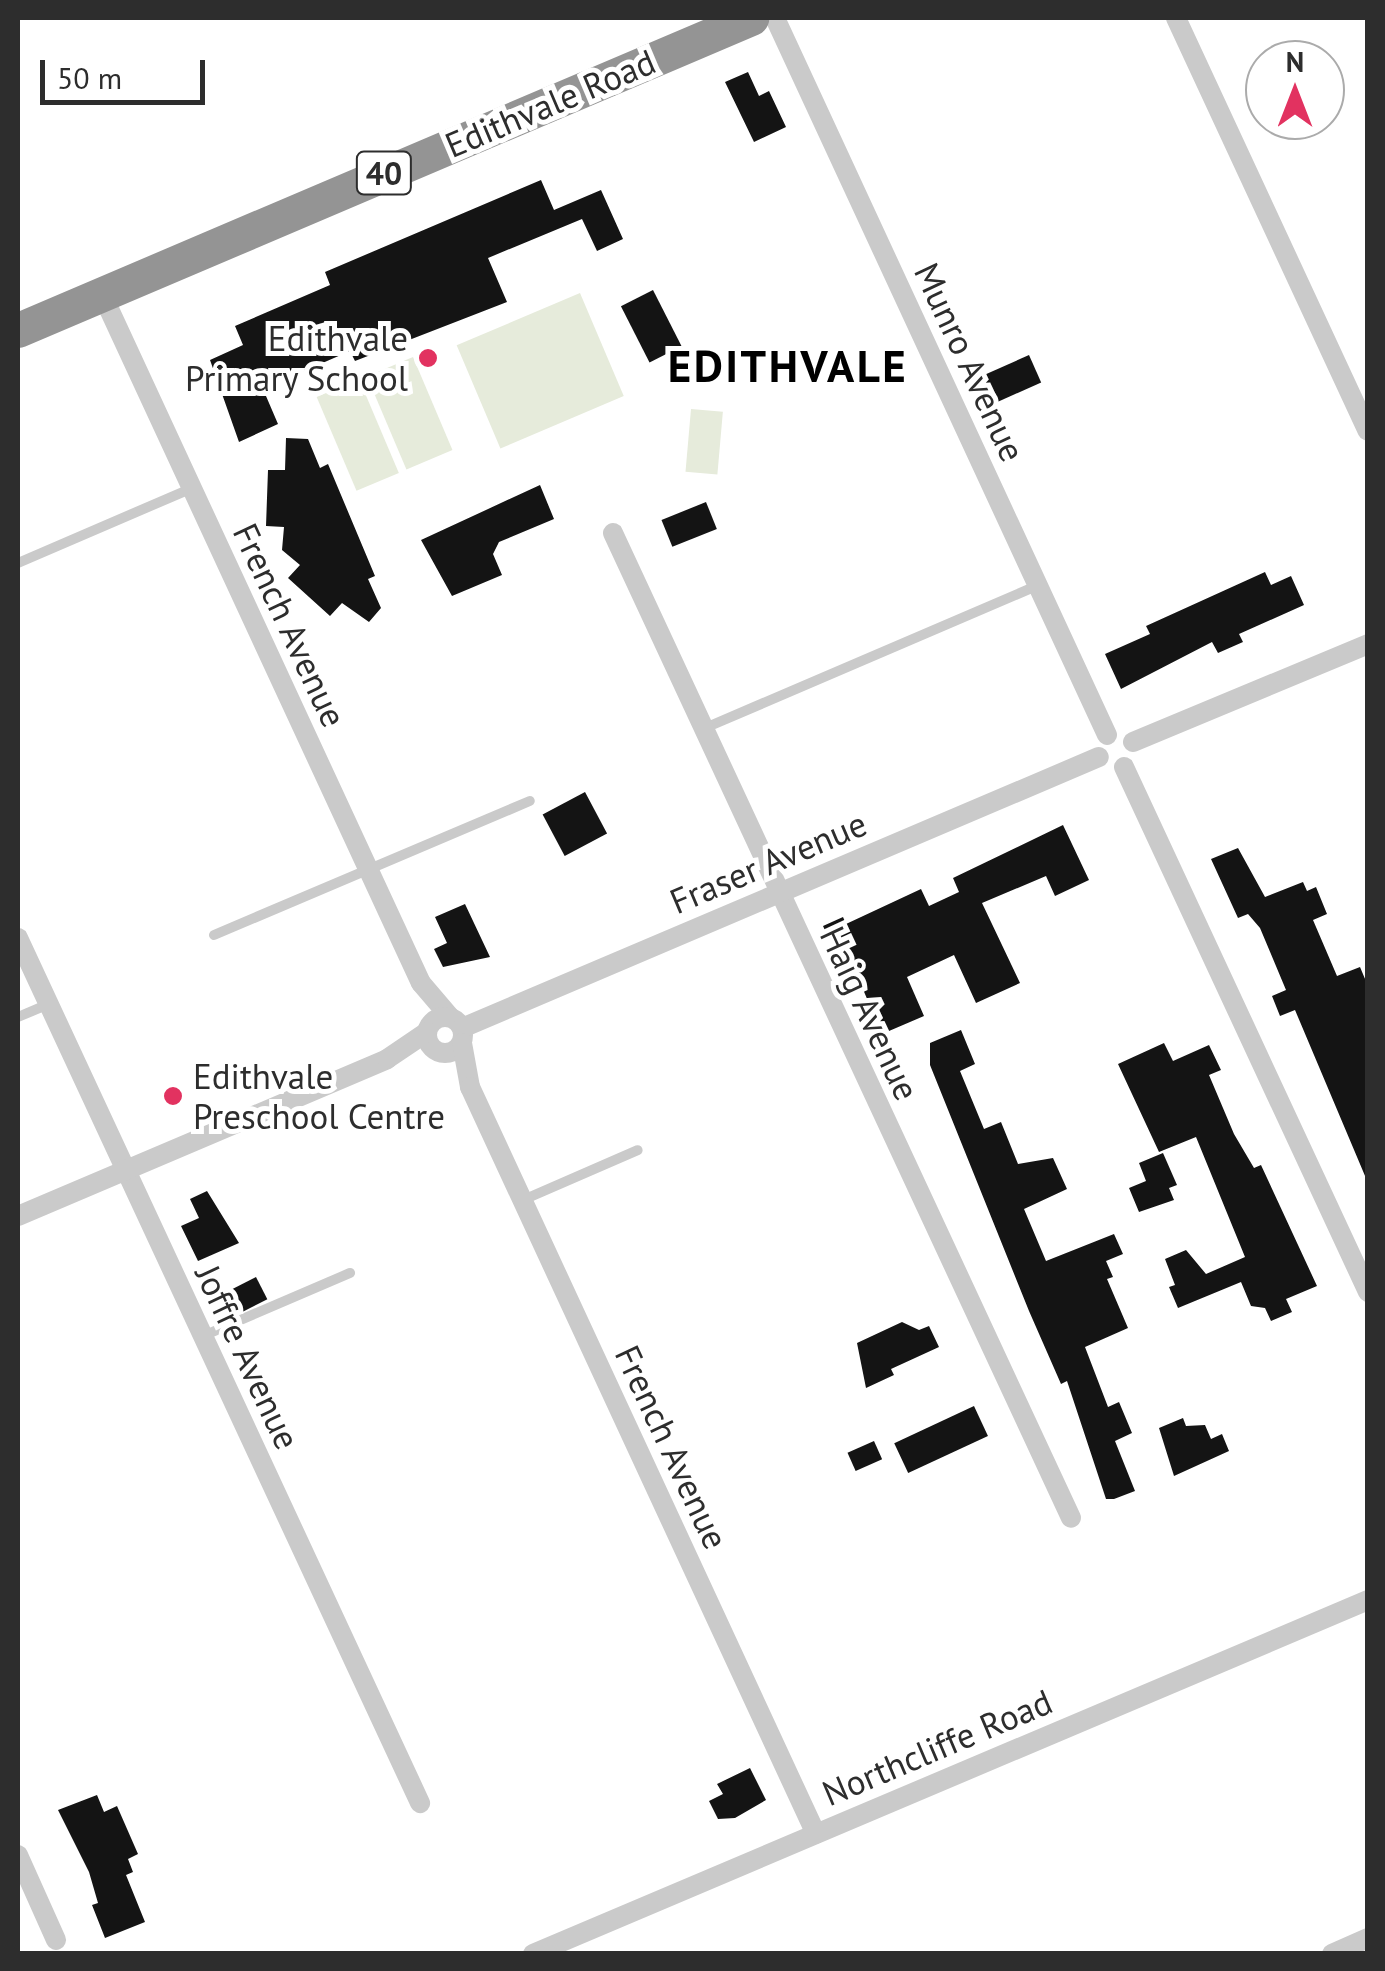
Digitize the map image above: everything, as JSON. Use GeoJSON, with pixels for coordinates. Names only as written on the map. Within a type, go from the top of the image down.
{"type":"FeatureCollection","features":[{"type":"Feature","properties":{"kind":"highway","name":"Edithvale Road"},"geometry":{"type":"LineString","coordinates":[[18,330],[752,18]]}},
{"type":"Feature","properties":{"kind":"street","name":"Munro Avenue"},"geometry":{"type":"LineString","coordinates":[[775,18],[1107,735]]}},
{"type":"Feature","properties":{"kind":"street"},"geometry":{"type":"LineString","coordinates":[[1176,18],[1368,431]]}},
{"type":"Feature","properties":{"kind":"street","name":"French Avenue"},"geometry":{"type":"LineString","coordinates":[[102,294],[421,983],[418,994],[470,1086],[816,1834]]}},
{"type":"Feature","properties":{"kind":"street","name":"Haig Avenue"},"geometry":{"type":"LineString","coordinates":[[613,533],[1071,1518]]}},
{"type":"Feature","properties":{"kind":"street"},"geometry":{"type":"LineString","coordinates":[[1132,742],[1368,644]]}},
{"type":"Feature","properties":{"kind":"street"},"geometry":{"type":"LineString","coordinates":[[1121,733],[1132,742],[1132,759],[1124,767],[1107,767],[1099,757],[1107,735],[1121,733]]}},
{"type":"Feature","properties":{"kind":"street","name":"Fraser Avenue"},"geometry":{"type":"LineString","coordinates":[[18,1216],[1099,757]]}},
{"type":"Feature","properties":{"kind":"street"},"geometry":{"type":"LineString","coordinates":[[1124,767],[1368,1292]]}},
{"type":"Feature","properties":{"kind":"street","name":"Joffre Avenue"},"geometry":{"type":"LineString","coordinates":[[18,938],[420,1803]]}},
{"type":"Feature","properties":{"kind":"street","name":"Northcliffe Road"},"geometry":{"type":"LineString","coordinates":[[532,1954],[1368,1600]]}},
{"type":"Feature","properties":{"kind":"street"},"geometry":{"type":"LineString","coordinates":[[18,1855],[56,1940]]}},
{"type":"Feature","properties":{"kind":"street"},"geometry":{"type":"LineString","coordinates":[[1332,1954],[1368,1938]]}},
{"type":"Feature","properties":{"kind":"lane"},"geometry":{"type":"LineString","coordinates":[[18,563],[190,489]]}},
{"type":"Feature","properties":{"kind":"lane"},"geometry":{"type":"LineString","coordinates":[[704,728],[1039,584]]}},
{"type":"Feature","properties":{"kind":"lane"},"geometry":{"type":"LineString","coordinates":[[214,935],[530,801]]}},
{"type":"Feature","properties":{"kind":"lane"},"geometry":{"type":"LineString","coordinates":[[18,1017],[48,1004]]}},
{"type":"Feature","properties":{"kind":"lane"},"geometry":{"type":"LineString","coordinates":[[522,1200],[638,1150]]}},
{"type":"Feature","properties":{"kind":"lane"},"geometry":{"type":"LineString","coordinates":[[202,1336],[350,1272]]}},
{"type":"Feature","properties":{"kind":"green space"},"geometry":{"type":"Polygon","coordinates":[[[580,293],[624,396],[500,448],[457,345],[580,293]]]}},
{"type":"Feature","properties":{"kind":"green space"},"geometry":{"type":"Polygon","coordinates":[[[413,357],[452,450],[406,470],[367,377],[413,357]]]}},
{"type":"Feature","properties":{"kind":"green space"},"geometry":{"type":"Polygon","coordinates":[[[359,379],[399,473],[357,491],[317,397],[359,379]]]}},
{"type":"Feature","properties":{"kind":"green space"},"geometry":{"type":"Polygon","coordinates":[[[691,409],[723,412],[717,475],[686,472],[691,409]]]}},
{"type":"Feature","properties":{"kind":"building"},"geometry":{"type":"Polygon","coordinates":[[[748,72],[759,96],[769,91],[786,127],[754,142],[725,82],[748,72]]]}},
{"type":"Feature","properties":{"kind":"building"},"geometry":{"type":"Polygon","coordinates":[[[541,180],[554,210],[601,190],[623,239],[597,251],[582,219],[488,258],[507,302],[355,361],[350,351],[263,389],[278,424],[239,442],[210,360],[243,345],[235,326],[330,285],[325,272],[541,180]]]}},
{"type":"Feature","properties":{"kind":"building"},"geometry":{"type":"Polygon","coordinates":[[[653,290],[682,346],[650,362],[621,306],[653,290]]]}},
{"type":"Feature","properties":{"kind":"building"},"geometry":{"type":"Polygon","coordinates":[[[1029,355],[1041,382],[995,403],[982,376],[1029,355]]]}},
{"type":"Feature","properties":{"kind":"building"},"geometry":{"type":"Polygon","coordinates":[[[286,438],[308,439],[320,468],[328,464],[375,576],[368,579],[381,608],[369,622],[342,603],[330,616],[288,578],[300,565],[282,550],[284,527],[266,526],[268,470],[285,470],[286,438]]]}},
{"type":"Feature","properties":{"kind":"building"},"geometry":{"type":"Polygon","coordinates":[[[540,485],[554,519],[499,542],[493,554],[502,575],[452,596],[421,540],[540,485]]]}},
{"type":"Feature","properties":{"kind":"building"},"geometry":{"type":"Polygon","coordinates":[[[706,502],[717,529],[672,547],[661,520],[706,502]]]}},
{"type":"Feature","properties":{"kind":"building"},"geometry":{"type":"Polygon","coordinates":[[[1265,572],[1271,585],[1291,576],[1304,605],[1239,634],[1243,642],[1218,653],[1212,642],[1121,689],[1105,654],[1150,634],[1146,626],[1265,572]]]}},
{"type":"Feature","properties":{"kind":"building"},"geometry":{"type":"Polygon","coordinates":[[[585,792],[607,833],[565,856],[543,815],[585,792]]]}},
{"type":"Feature","properties":{"kind":"building"},"geometry":{"type":"Polygon","coordinates":[[[1063,825],[1089,880],[1055,896],[1046,876],[982,903],[1020,983],[976,1003],[954,955],[907,977],[924,1016],[882,1034],[845,947],[835,952],[823,926],[843,917],[846,924],[921,889],[929,906],[959,892],[953,878],[1063,825]]]}},
{"type":"Feature","properties":{"kind":"building"},"geometry":{"type":"Polygon","coordinates":[[[1238,848],[1265,897],[1303,882],[1307,891],[1316,887],[1327,914],[1313,920],[1337,976],[1360,967],[1368,986],[1368,1183],[1295,1010],[1280,1016],[1272,996],[1286,990],[1260,928],[1248,914],[1238,918],[1211,859],[1238,848]]]}},
{"type":"Feature","properties":{"kind":"building"},"geometry":{"type":"Polygon","coordinates":[[[465,904],[490,957],[443,967],[434,949],[447,943],[435,917],[465,904]]]}},
{"type":"Feature","properties":{"kind":"building"},"geometry":{"type":"Polygon","coordinates":[[[961,1030],[975,1064],[960,1071],[984,1129],[1001,1122],[1018,1164],[1053,1158],[1067,1189],[1024,1209],[1046,1261],[1114,1234],[1123,1254],[1106,1261],[1113,1277],[1107,1279],[1128,1328],[1085,1347],[1108,1407],[1119,1402],[1132,1433],[1115,1441],[1135,1491],[1114,1499],[1106,1499],[1067,1381],[1061,1384],[1029,1311],[930,1065],[930,1043],[961,1030]]]}},
{"type":"Feature","properties":{"kind":"building"},"geometry":{"type":"Polygon","coordinates":[[[1164,1043],[1173,1061],[1209,1045],[1221,1070],[1209,1075],[1234,1134],[1254,1168],[1261,1165],[1317,1286],[1286,1299],[1292,1312],[1271,1321],[1265,1308],[1251,1306],[1241,1282],[1178,1308],[1169,1287],[1175,1285],[1165,1259],[1186,1250],[1206,1274],[1245,1257],[1196,1137],[1159,1152],[1118,1064],[1164,1043]]]}},
{"type":"Feature","properties":{"kind":"building"},"geometry":{"type":"Polygon","coordinates":[[[1163,1153],[1177,1185],[1169,1188],[1174,1200],[1139,1212],[1129,1188],[1146,1181],[1139,1163],[1163,1153]]]}},
{"type":"Feature","properties":{"kind":"building"},"geometry":{"type":"Polygon","coordinates":[[[207,1191],[239,1243],[198,1261],[181,1226],[199,1218],[190,1199],[207,1191]]]}},
{"type":"Feature","properties":{"kind":"building"},"geometry":{"type":"Polygon","coordinates":[[[256,1277],[267,1299],[238,1314],[227,1292],[256,1277]]]}},
{"type":"Feature","properties":{"kind":"building"},"geometry":{"type":"Polygon","coordinates":[[[902,1322],[919,1330],[929,1326],[939,1347],[891,1369],[894,1375],[866,1388],[857,1343],[902,1322]]]}},
{"type":"Feature","properties":{"kind":"building"},"geometry":{"type":"Polygon","coordinates":[[[974,1406],[988,1436],[908,1473],[894,1443],[974,1406]]]}},
{"type":"Feature","properties":{"kind":"building"},"geometry":{"type":"Polygon","coordinates":[[[1183,1418],[1186,1426],[1205,1425],[1211,1439],[1222,1434],[1229,1451],[1174,1476],[1159,1428],[1183,1418]]]}},
{"type":"Feature","properties":{"kind":"building"},"geometry":{"type":"Polygon","coordinates":[[[874,1441],[882,1459],[856,1471],[848,1453],[874,1441]]]}},
{"type":"Feature","properties":{"kind":"building"},"geometry":{"type":"Polygon","coordinates":[[[750,1768],[766,1800],[735,1818],[718,1819],[709,1801],[723,1794],[717,1784],[750,1768]]]}},
{"type":"Feature","properties":{"kind":"building"},"geometry":{"type":"Polygon","coordinates":[[[97,1795],[104,1812],[117,1806],[138,1854],[128,1859],[133,1872],[126,1875],[145,1922],[105,1938],[92,1905],[98,1903],[89,1872],[58,1810],[97,1795]]]}},
{"type":"Feature","properties":{"kind":"place","name":"Edithvale Primary School"},"geometry":{"type":"Point","coordinates":[428,358]}},
{"type":"Feature","properties":{"kind":"place","name":"Edithvale Preschool Centre"},"geometry":{"type":"Point","coordinates":[173,1096]}},
{"type":"Feature","properties":{"kind":"district","name":"EDITHVALE"},"geometry":{"type":"Point","coordinates":[788,366]}}]}
